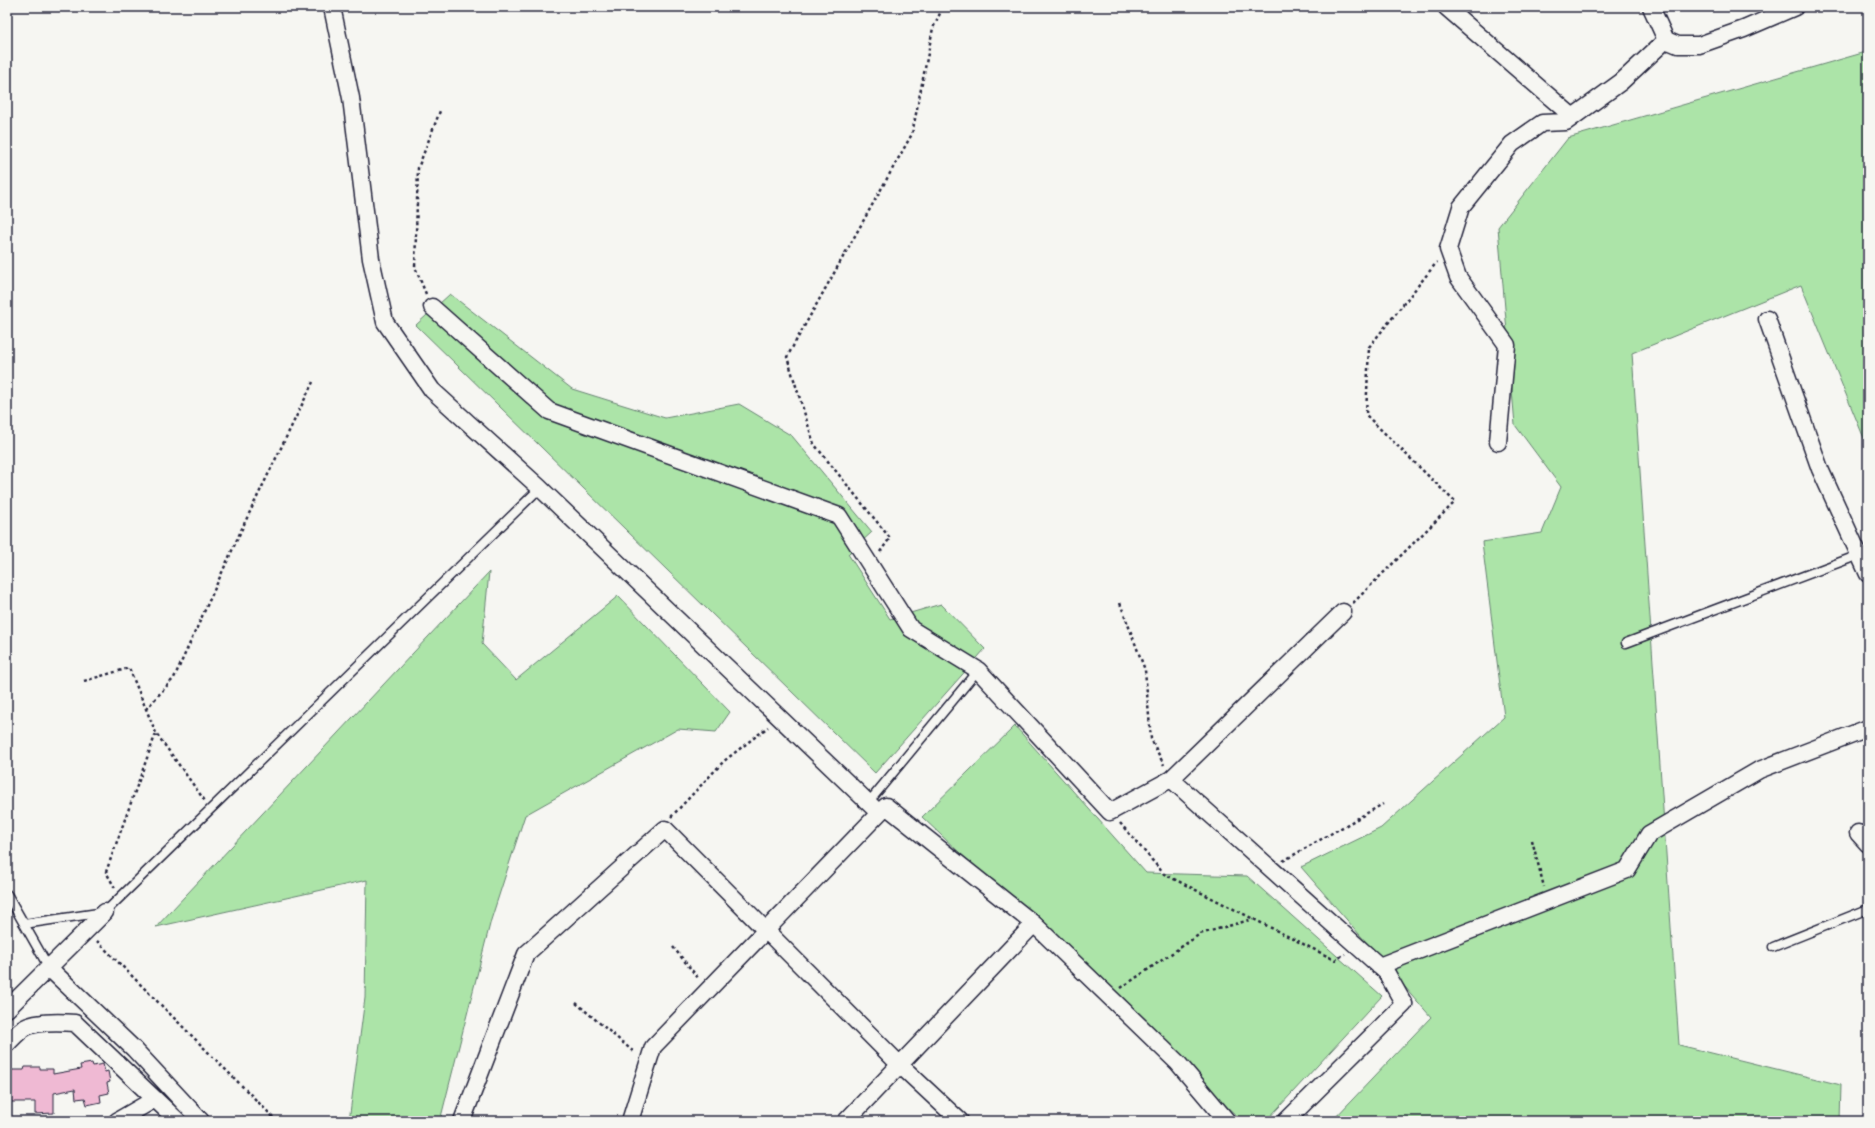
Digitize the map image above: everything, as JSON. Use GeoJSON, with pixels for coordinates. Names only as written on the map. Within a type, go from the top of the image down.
{"type":"FeatureCollection","features":[{"type":"Feature","properties":{"kind":"street"},"geometry":{"type":"LineString","coordinates":[[332,7],[351,98],[371,259],[385,322],[432,390],[540,488],[874,808]]}},
{"type":"Feature","properties":{"kind":"street"},"geometry":{"type":"LineString","coordinates":[[1446,7],[1573,117]]}},
{"type":"Feature","properties":{"kind":"street"},"geometry":{"type":"LineString","coordinates":[[1651,7],[1666,40],[1678,45],[1699,45],[1744,29],[1795,7]]}},
{"type":"Feature","properties":{"kind":"street"},"geometry":{"type":"LineString","coordinates":[[1498,442],[1507,345],[1458,277],[1448,250],[1462,207],[1512,144],[1542,124],[1566,122],[1621,82],[1666,40]]}},
{"type":"Feature","properties":{"kind":"street"},"geometry":{"type":"LineString","coordinates":[[432,307],[549,411],[839,516],[911,629],[978,670],[1110,812],[1171,779],[1343,612]]}},
{"type":"Feature","properties":{"kind":"street"},"geometry":{"type":"LineString","coordinates":[[1767,319],[1820,469],[1868,574]]}},
{"type":"Feature","properties":{"kind":"street"},"geometry":{"type":"LineString","coordinates":[[1379,966],[1627,870],[1649,834],[1759,770],[1868,728]]}},
{"type":"Feature","properties":{"kind":"street"},"geometry":{"type":"LineString","coordinates":[[1171,779],[1386,972],[1404,1004],[1286,1121]]}},
{"type":"Feature","properties":{"kind":"street"},"geometry":{"type":"LineString","coordinates":[[630,1121],[653,1047],[766,930],[874,808],[886,806],[1034,924],[1178,1063],[1227,1121]]}},
{"type":"Feature","properties":{"kind":"street"},"geometry":{"type":"LineString","coordinates":[[462,1121],[526,954],[665,829],[900,1064],[960,1121]]}},
{"type":"Feature","properties":{"kind":"street"},"geometry":{"type":"LineString","coordinates":[[7,1009],[105,912]]}},
{"type":"Feature","properties":{"kind":"street"},"geometry":{"type":"LineString","coordinates":[[846,1121],[1034,924]]}},
{"type":"Feature","properties":{"kind":"street"},"geometry":{"type":"LineString","coordinates":[[49,968],[134,1049],[202,1121]]}},
{"type":"Feature","properties":{"kind":"street"},"geometry":{"type":"LineString","coordinates":[[7,1044],[24,1028],[33,1025],[60,1022],[75,1023],[178,1121]]}},
{"type":"Feature","properties":{"kind":"street"},"geometry":{"type":"LineString","coordinates":[[117,1121],[155,1099]]}},
{"type":"Feature","properties":{"kind":"lane"},"geometry":{"type":"LineString","coordinates":[[24,924],[105,912],[540,488]]}},
{"type":"Feature","properties":{"kind":"lane"},"geometry":{"type":"LineString","coordinates":[[1626,643],[1859,555]]}},
{"type":"Feature","properties":{"kind":"lane"},"geometry":{"type":"LineString","coordinates":[[874,808],[978,670]]}},
{"type":"Feature","properties":{"kind":"lane"},"geometry":{"type":"LineString","coordinates":[[7,894],[49,968]]}},
{"type":"Feature","properties":{"kind":"lane"},"geometry":{"type":"LineString","coordinates":[[1773,947],[1868,909]]}},
{"type":"Feature","properties":{"kind":"path"},"geometry":{"type":"LineString","coordinates":[[871,565],[890,538],[814,444],[787,357],[912,134],[934,28],[943,7]]}},
{"type":"Feature","properties":{"kind":"path"},"geometry":{"type":"LineString","coordinates":[[432,307],[415,267],[418,168],[440,111]]}},
{"type":"Feature","properties":{"kind":"path"},"geometry":{"type":"LineString","coordinates":[[1343,612],[1455,502],[1366,415],[1369,347],[1448,250]]}},
{"type":"Feature","properties":{"kind":"path"},"geometry":{"type":"LineString","coordinates":[[146,709],[174,678],[245,522],[313,382]]}},
{"type":"Feature","properties":{"kind":"path"},"geometry":{"type":"LineString","coordinates":[[1120,603],[1145,670],[1151,739],[1171,779]]}},
{"type":"Feature","properties":{"kind":"path"},"geometry":{"type":"LineString","coordinates":[[84,681],[129,668],[156,734],[211,809]]}},
{"type":"Feature","properties":{"kind":"path"},"geometry":{"type":"LineString","coordinates":[[665,829],[670,818],[724,761],[780,718]]}},
{"type":"Feature","properties":{"kind":"path"},"geometry":{"type":"LineString","coordinates":[[121,897],[106,872],[156,734]]}},
{"type":"Feature","properties":{"kind":"path"},"geometry":{"type":"LineString","coordinates":[[1271,868],[1383,804]]}},
{"type":"Feature","properties":{"kind":"path"},"geometry":{"type":"LineString","coordinates":[[1110,812],[1164,874],[1335,960],[1357,946]]}},
{"type":"Feature","properties":{"kind":"path"},"geometry":{"type":"LineString","coordinates":[[1532,840],[1547,901]]}},
{"type":"Feature","properties":{"kind":"path"},"geometry":{"type":"LineString","coordinates":[[1109,996],[1200,934],[1253,919]]}},
{"type":"Feature","properties":{"kind":"path"},"geometry":{"type":"LineString","coordinates":[[87,930],[277,1121]]}},
{"type":"Feature","properties":{"kind":"path"},"geometry":{"type":"LineString","coordinates":[[673,947],[708,990]]}},
{"type":"Feature","properties":{"kind":"path"},"geometry":{"type":"LineString","coordinates":[[576,1003],[648,1064]]}},
{"type":"Feature","properties":{"kind":"green space"},"geometry":{"type":"Polygon","coordinates":[[[1866,52],[1868,61],[1868,448],[1801,285],[1632,353],[1679,1045],[1841,1085],[1840,1121],[1332,1121],[1431,1017],[1301,867],[1381,828],[1504,717],[1482,542],[1542,533],[1561,487],[1515,425],[1498,227],[1568,138],[1866,52]]]}},
{"type":"Feature","properties":{"kind":"green space"},"geometry":{"type":"Polygon","coordinates":[[[450,294],[572,389],[665,418],[739,404],[792,436],[872,532],[848,554],[890,619],[941,604],[985,649],[875,773],[416,325],[450,294]]]}},
{"type":"Feature","properties":{"kind":"green space"},"geometry":{"type":"Polygon","coordinates":[[[489,572],[482,644],[516,680],[618,596],[730,712],[716,732],[678,729],[525,815],[491,920],[441,1117],[430,1121],[349,1121],[365,998],[367,880],[156,927],[489,572]]]}},
{"type":"Feature","properties":{"kind":"green space"},"geometry":{"type":"Polygon","coordinates":[[[1015,726],[1146,873],[1247,876],[1382,996],[1266,1121],[1242,1121],[922,817],[1015,726]]]}},
{"type":"Feature","properties":{"kind":"building"},"geometry":{"type":"Polygon","coordinates":[[[92,1063],[93,1066],[103,1064],[105,1072],[108,1071],[110,1082],[107,1083],[109,1093],[100,1095],[101,1102],[87,1105],[85,1098],[76,1099],[75,1089],[54,1093],[54,1113],[35,1114],[35,1102],[7,1102],[7,1070],[24,1070],[25,1067],[40,1067],[40,1069],[53,1069],[53,1074],[81,1069],[80,1065],[92,1063]]]}}]}
